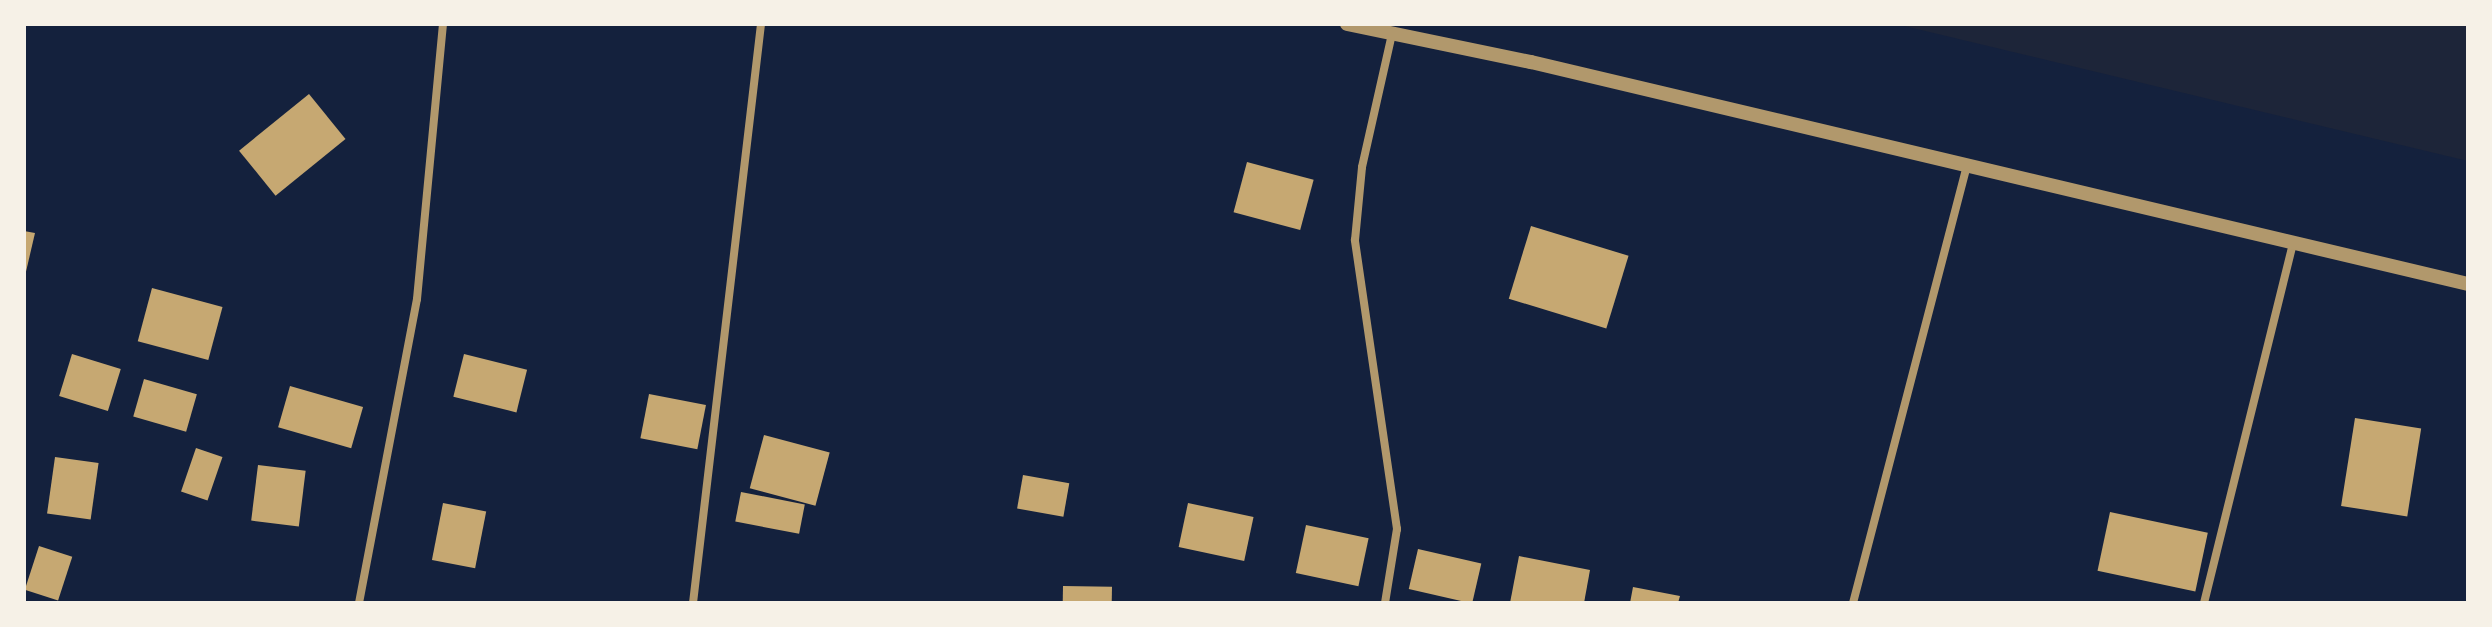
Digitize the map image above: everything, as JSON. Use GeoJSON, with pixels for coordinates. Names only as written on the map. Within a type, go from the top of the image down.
{"type":"FeatureCollection","features":[{"type":"Feature","properties":{"kind":"street"},"geometry":{"type":"LineString","coordinates":[[359,603],[417,299],[443,24]]}},
{"type":"Feature","properties":{"kind":"street"},"geometry":{"type":"LineString","coordinates":[[693,603],[761,24]]}},
{"type":"Feature","properties":{"kind":"street"},"geometry":{"type":"LineString","coordinates":[[1347,24],[1531,62],[1966,169],[2468,284]]}},
{"type":"Feature","properties":{"kind":"street"},"geometry":{"type":"LineString","coordinates":[[1385,603],[1397,529],[1355,240],[1362,167],[1392,34]]}},
{"type":"Feature","properties":{"kind":"street"},"geometry":{"type":"LineString","coordinates":[[1853,603],[1966,169]]}},
{"type":"Feature","properties":{"kind":"street"},"geometry":{"type":"LineString","coordinates":[[2204,603],[2293,243]]}},
{"type":"Feature","properties":{"kind":"shaded area"},"geometry":{"type":"Polygon","coordinates":[[[1896,24],[2468,24],[2468,161],[1896,24]]]}},
{"type":"Feature","properties":{"kind":"building"},"geometry":{"type":"Polygon","coordinates":[[[309,94],[346,139],[276,196],[239,151],[309,94]]]}},
{"type":"Feature","properties":{"kind":"building"},"geometry":{"type":"Polygon","coordinates":[[[1247,162],[1314,180],[1300,230],[1234,212],[1247,162]]]}},
{"type":"Feature","properties":{"kind":"building"},"geometry":{"type":"Polygon","coordinates":[[[1531,226],[1629,256],[1606,329],[1509,299],[1531,226]]]}},
{"type":"Feature","properties":{"kind":"building"},"geometry":{"type":"Polygon","coordinates":[[[24,231],[35,233],[25,276],[24,276],[24,231]]]}},
{"type":"Feature","properties":{"kind":"building"},"geometry":{"type":"Polygon","coordinates":[[[152,288],[223,307],[208,360],[138,341],[152,288]]]}},
{"type":"Feature","properties":{"kind":"building"},"geometry":{"type":"Polygon","coordinates":[[[72,354],[121,369],[108,411],[59,396],[72,354]]]}},
{"type":"Feature","properties":{"kind":"building"},"geometry":{"type":"Polygon","coordinates":[[[464,354],[527,370],[516,412],[453,397],[464,354]]]}},
{"type":"Feature","properties":{"kind":"building"},"geometry":{"type":"Polygon","coordinates":[[[144,379],[197,394],[186,432],[133,416],[144,379]]]}},
{"type":"Feature","properties":{"kind":"building"},"geometry":{"type":"Polygon","coordinates":[[[290,386],[363,407],[351,448],[278,427],[290,386]]]}},
{"type":"Feature","properties":{"kind":"building"},"geometry":{"type":"Polygon","coordinates":[[[649,394],[706,405],[697,449],[640,438],[649,394]]]}},
{"type":"Feature","properties":{"kind":"building"},"geometry":{"type":"Polygon","coordinates":[[[2355,418],[2421,428],[2407,516],[2341,506],[2355,418]]]}},
{"type":"Feature","properties":{"kind":"building"},"geometry":{"type":"Polygon","coordinates":[[[764,435],[830,453],[815,506],[750,488],[764,435]]]}},
{"type":"Feature","properties":{"kind":"building"},"geometry":{"type":"Polygon","coordinates":[[[196,448],[222,457],[207,501],[181,491],[196,448]]]}},
{"type":"Feature","properties":{"kind":"building"},"geometry":{"type":"Polygon","coordinates":[[[55,457],[99,463],[91,520],[47,513],[55,457]]]}},
{"type":"Feature","properties":{"kind":"building"},"geometry":{"type":"Polygon","coordinates":[[[258,465],[306,471],[299,526],[251,521],[258,465]]]}},
{"type":"Feature","properties":{"kind":"building"},"geometry":{"type":"Polygon","coordinates":[[[1023,475],[1069,483],[1063,517],[1017,508],[1023,475]]]}},
{"type":"Feature","properties":{"kind":"building"},"geometry":{"type":"Polygon","coordinates":[[[741,492],[805,504],[799,534],[735,521],[741,492]]]}},
{"type":"Feature","properties":{"kind":"building"},"geometry":{"type":"Polygon","coordinates":[[[443,503],[486,511],[475,568],[432,560],[443,503]]]}},
{"type":"Feature","properties":{"kind":"building"},"geometry":{"type":"Polygon","coordinates":[[[1188,503],[1254,517],[1244,561],[1179,547],[1188,503]]]}},
{"type":"Feature","properties":{"kind":"building"},"geometry":{"type":"Polygon","coordinates":[[[2110,512],[2208,533],[2195,591],[2098,571],[2110,512]]]}},
{"type":"Feature","properties":{"kind":"building"},"geometry":{"type":"Polygon","coordinates":[[[1306,525],[1369,538],[1358,586],[1296,573],[1306,525]]]}},
{"type":"Feature","properties":{"kind":"building"},"geometry":{"type":"Polygon","coordinates":[[[39,546],[72,557],[58,601],[25,590],[39,546]]]}},
{"type":"Feature","properties":{"kind":"building"},"geometry":{"type":"Polygon","coordinates":[[[1418,549],[1481,564],[1472,603],[1409,589],[1418,549]]]}},
{"type":"Feature","properties":{"kind":"building"},"geometry":{"type":"Polygon","coordinates":[[[1519,556],[1590,570],[1584,603],[1510,603],[1519,556]]]}},
{"type":"Feature","properties":{"kind":"building"},"geometry":{"type":"Polygon","coordinates":[[[1063,586],[1112,587],[1112,603],[1063,603],[1063,586]]]}},
{"type":"Feature","properties":{"kind":"building"},"geometry":{"type":"Polygon","coordinates":[[[1633,587],[1680,596],[1678,603],[1630,603],[1633,587]]]}}]}
